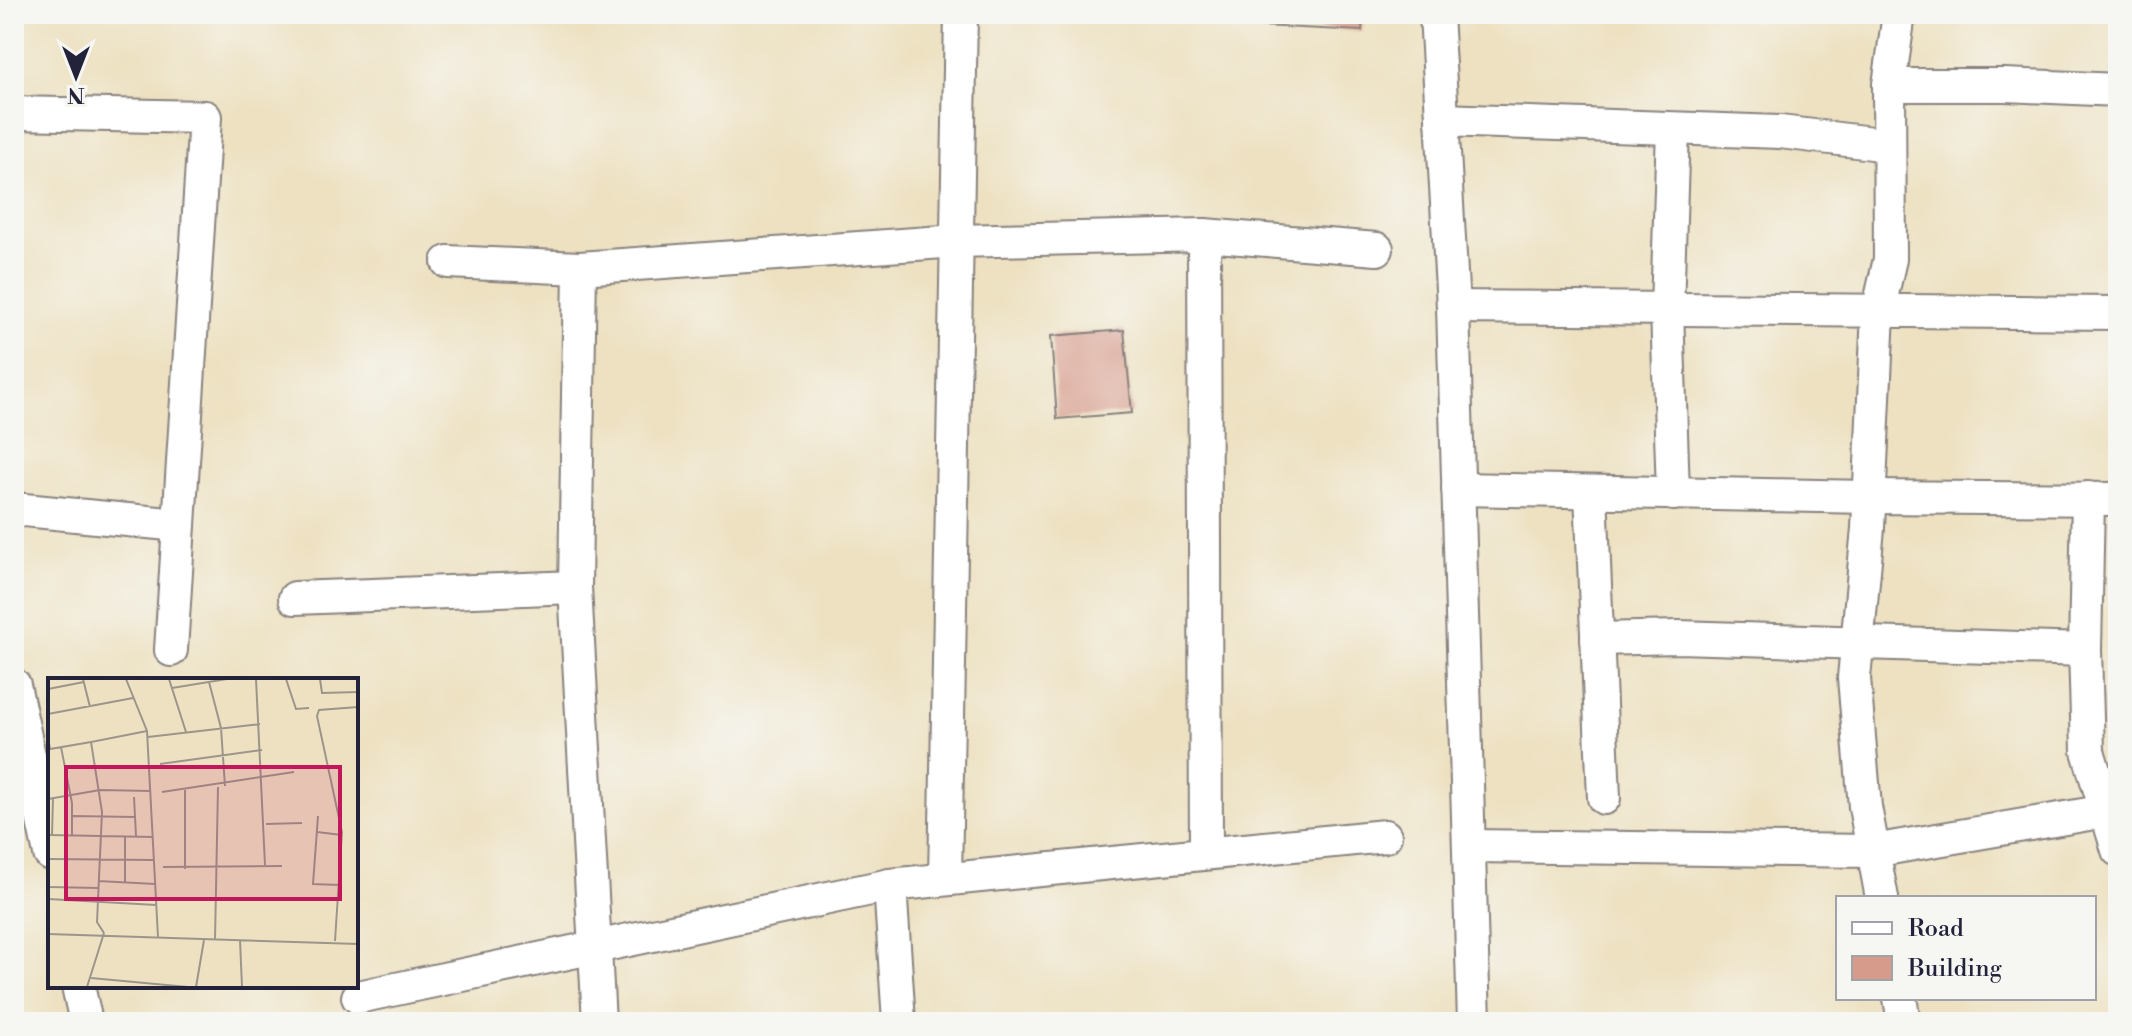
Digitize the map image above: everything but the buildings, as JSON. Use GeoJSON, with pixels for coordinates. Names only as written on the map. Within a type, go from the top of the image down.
{"type":"FeatureCollection","features":[{"type":"Feature","properties":{"kind":"street"},"geometry":{"type":"LineString","coordinates":[[945,879],[961,14]]}},
{"type":"Feature","properties":{"kind":"street"},"geometry":{"type":"LineString","coordinates":[[1436,14],[1453,307],[1474,1022]]}},
{"type":"Feature","properties":{"kind":"street"},"geometry":{"type":"LineString","coordinates":[[1882,896],[1865,807],[1855,693],[1878,312],[1890,259],[1889,85],[1899,14]]}},
{"type":"Feature","properties":{"kind":"street"},"geometry":{"type":"LineString","coordinates":[[1889,85],[2005,85],[2118,90]]}},
{"type":"Feature","properties":{"kind":"street"},"geometry":{"type":"LineString","coordinates":[[14,113],[205,117],[171,650]]}},
{"type":"Feature","properties":{"kind":"street"},"geometry":{"type":"LineString","coordinates":[[1442,120],[1780,132],[1889,145]]}},
{"type":"Feature","properties":{"kind":"street"},"geometry":{"type":"LineString","coordinates":[[1673,129],[1667,309],[1673,494]]}},
{"type":"Feature","properties":{"kind":"street"},"geometry":{"type":"LineString","coordinates":[[1204,235],[1206,853]]}},
{"type":"Feature","properties":{"kind":"street"},"geometry":{"type":"LineString","coordinates":[[448,262],[580,268],[957,241],[1204,235],[1377,249]]}},
{"type":"Feature","properties":{"kind":"street"},"geometry":{"type":"LineString","coordinates":[[580,268],[575,587],[599,1022]]}},
{"type":"Feature","properties":{"kind":"street"},"geometry":{"type":"LineString","coordinates":[[1453,307],[2118,313]]}},
{"type":"Feature","properties":{"kind":"street"},"geometry":{"type":"LineString","coordinates":[[1458,489],[2103,498],[2085,650],[2088,751],[2111,810],[2118,850]]}},
{"type":"Feature","properties":{"kind":"street"},"geometry":{"type":"LineString","coordinates":[[1591,492],[1604,798]]}},
{"type":"Feature","properties":{"kind":"street"},"geometry":{"type":"LineString","coordinates":[[14,509],[179,525]]}},
{"type":"Feature","properties":{"kind":"street"},"geometry":{"type":"LineString","coordinates":[[295,598],[575,587]]}},
{"type":"Feature","properties":{"kind":"street"},"geometry":{"type":"LineString","coordinates":[[1597,639],[1679,637],[2085,650]]}},
{"type":"Feature","properties":{"kind":"street"},"geometry":{"type":"LineString","coordinates":[[14,685],[48,845]]}},
{"type":"Feature","properties":{"kind":"street"},"geometry":{"type":"LineString","coordinates":[[1469,846],[1873,851],[2111,810]]}},
{"type":"Feature","properties":{"kind":"street"},"geometry":{"type":"LineString","coordinates":[[358,997],[890,885],[1385,836]]}},
{"type":"Feature","properties":{"kind":"street"},"geometry":{"type":"LineString","coordinates":[[890,885],[899,1022]]}},
{"type":"Feature","properties":{"kind":"street"},"geometry":{"type":"LineString","coordinates":[[78,988],[86,1022]]}},
{"type":"Feature","properties":{"kind":"street"},"geometry":{"type":"LineString","coordinates":[[1900,1000],[1904,1022]]}}]}
